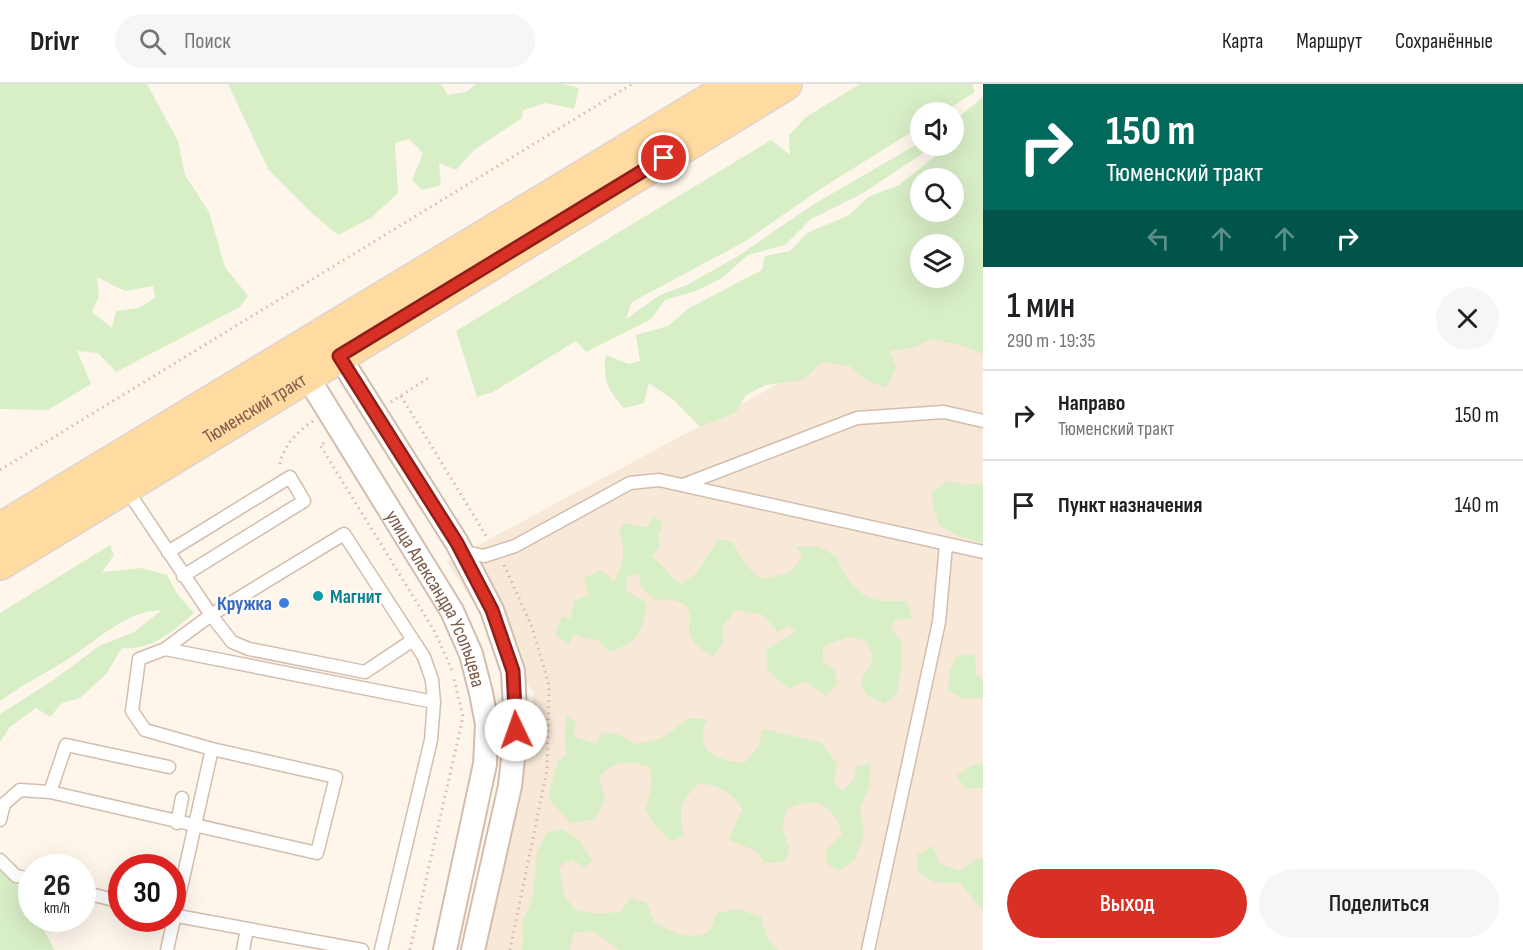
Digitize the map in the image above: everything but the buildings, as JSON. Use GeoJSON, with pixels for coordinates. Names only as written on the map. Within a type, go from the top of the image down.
{"type":"FeatureCollection","features":[{"type":"Feature","properties":{"kind":"main road","name":"Тюменский тракт"},"geometry":{"type":"LineString","coordinates":[[0,530],[737,84]]}},
{"type":"Feature","properties":{"kind":"main road","name":"Тюменский тракт"},"geometry":{"type":"LineString","coordinates":[[0,563],[786,84]]}},
{"type":"Feature","properties":{"kind":"street","name":"улица Александра Усольцева"},"geometry":{"type":"LineString","coordinates":[[339,356],[457,543],[492,610],[513,671],[516,730],[510,786],[473,950]]}},
{"type":"Feature","properties":{"kind":"street","name":"улица Александра Усольцева"},"geometry":{"type":"LineString","coordinates":[[307,376],[452,611],[471,654],[481,693],[487,724],[485,764],[445,950]]}},
{"type":"Feature","properties":{"kind":"lane"},"geometry":{"type":"LineString","coordinates":[[682,485],[857,418],[944,412],[983,421]]}},
{"type":"Feature","properties":{"kind":"lane"},"geometry":{"type":"LineString","coordinates":[[168,552],[290,477],[304,501],[183,576]]}},
{"type":"Feature","properties":{"kind":"lane"},"geometry":{"type":"LineString","coordinates":[[457,543],[465,552],[484,556],[514,546],[630,483],[659,480],[983,552]]}},
{"type":"Feature","properties":{"kind":"lane"},"geometry":{"type":"LineString","coordinates":[[125,487],[183,576],[232,642],[249,649],[364,672],[413,640]]}},
{"type":"Feature","properties":{"kind":"lane"},"geometry":{"type":"LineString","coordinates":[[0,820],[4,804],[20,790],[50,792],[177,823],[317,853],[336,777],[212,749],[145,730],[132,711],[139,658],[165,649],[211,615],[344,534],[424,657],[432,680],[434,702],[431,740],[381,950]]}},
{"type":"Feature","properties":{"kind":"lane"},"geometry":{"type":"LineString","coordinates":[[867,950],[939,622],[946,545]]}},
{"type":"Feature","properties":{"kind":"lane"},"geometry":{"type":"LineString","coordinates":[[165,649],[434,702]]}},
{"type":"Feature","properties":{"kind":"lane"},"geometry":{"type":"LineString","coordinates":[[50,792],[66,745],[169,767]]}},
{"type":"Feature","properties":{"kind":"lane"},"geometry":{"type":"LineString","coordinates":[[186,867],[212,749]]}},
{"type":"Feature","properties":{"kind":"lane"},"geometry":{"type":"LineString","coordinates":[[177,823],[182,798]]}},
{"type":"Feature","properties":{"kind":"lane"},"geometry":{"type":"LineString","coordinates":[[0,860],[18,876]]}},
{"type":"Feature","properties":{"kind":"lane"},"geometry":{"type":"LineString","coordinates":[[186,917],[362,950]]}},
{"type":"Feature","properties":{"kind":"lane"},"geometry":{"type":"LineString","coordinates":[[243,950],[247,929]]}},
{"type":"Feature","properties":{"kind":"lane"},"geometry":{"type":"LineString","coordinates":[[168,950],[171,932]]}},
{"type":"Feature","properties":{"kind":"path"},"geometry":{"type":"LineString","coordinates":[[0,471],[632,84]]}},
{"type":"Feature","properties":{"kind":"path"},"geometry":{"type":"LineString","coordinates":[[278,484],[281,455],[300,429],[329,411]]}},
{"type":"Feature","properties":{"kind":"shaded area"},"geometry":{"type":"Polygon","coordinates":[[[921,307],[983,308],[983,950],[477,950],[534,694],[447,562],[921,307]]]}},
{"type":"Feature","properties":{"kind":"green space"},"geometry":{"type":"Polygon","coordinates":[[[0,84],[147,84],[178,141],[185,175],[209,212],[225,267],[248,296],[240,307],[116,372],[98,353],[77,351],[91,384],[48,410],[0,409],[0,84]],[[97,277],[99,296],[92,312],[112,328],[116,311],[139,308],[155,298],[153,286],[125,291],[97,277]]]}},
{"type":"Feature","properties":{"kind":"green space"},"geometry":{"type":"Polygon","coordinates":[[[228,84],[441,84],[448,95],[466,92],[476,84],[562,84],[579,88],[574,109],[546,103],[523,110],[522,118],[474,150],[456,170],[439,163],[441,185],[422,190],[412,180],[423,153],[409,139],[395,143],[398,193],[371,218],[338,235],[314,215],[268,169],[228,84]]]}},
{"type":"Feature","properties":{"kind":"green space"},"geometry":{"type":"Polygon","coordinates":[[[860,84],[972,84],[975,92],[960,102],[910,102],[910,133],[822,188],[744,242],[632,302],[626,319],[660,295],[687,285],[738,256],[814,204],[910,148],[910,156],[919,156],[863,193],[811,219],[785,245],[748,255],[722,278],[696,291],[665,300],[651,319],[586,352],[576,341],[493,392],[477,397],[456,331],[771,140],[790,155],[789,135],[806,117],[860,84]]]}},
{"type":"Feature","properties":{"kind":"green space"},"geometry":{"type":"Polygon","coordinates":[[[983,97],[983,354],[964,346],[932,339],[916,347],[890,351],[896,368],[886,388],[870,382],[849,366],[822,362],[803,380],[766,385],[746,395],[736,412],[700,427],[675,401],[649,383],[644,403],[624,408],[614,396],[606,378],[606,355],[629,364],[640,361],[636,335],[668,326],[689,308],[762,270],[765,256],[790,251],[807,233],[849,215],[870,196],[899,185],[910,176],[910,222],[964,222],[964,168],[920,168],[935,156],[964,156],[964,113],[983,97]]]}},
{"type":"Feature","properties":{"kind":"green space"},"geometry":{"type":"Polygon","coordinates":[[[947,481],[967,485],[983,483],[983,543],[959,536],[940,526],[933,507],[932,493],[947,481]]]}},
{"type":"Feature","properties":{"kind":"green space"},"geometry":{"type":"Polygon","coordinates":[[[653,516],[663,523],[658,536],[660,547],[651,557],[681,584],[697,573],[718,539],[733,542],[745,563],[763,579],[789,573],[803,557],[796,547],[819,547],[837,557],[848,580],[863,594],[882,601],[907,601],[912,618],[895,620],[891,629],[901,640],[902,661],[897,693],[885,704],[868,696],[860,683],[873,659],[867,641],[850,637],[823,646],[823,662],[835,670],[837,684],[826,696],[805,681],[789,689],[767,670],[766,650],[797,631],[788,626],[778,632],[763,615],[735,610],[723,627],[723,643],[713,656],[699,647],[692,638],[689,632],[690,615],[685,605],[676,601],[655,600],[641,587],[639,574],[627,577],[626,590],[646,603],[641,629],[633,640],[610,652],[598,640],[585,639],[575,634],[568,644],[555,635],[562,617],[571,618],[574,601],[589,595],[584,578],[602,570],[614,581],[623,557],[619,532],[624,523],[647,527],[653,516]]]}},
{"type":"Feature","properties":{"kind":"green space"},"geometry":{"type":"Polygon","coordinates":[[[110,545],[114,555],[102,572],[142,568],[167,575],[178,595],[194,613],[170,633],[153,643],[122,648],[106,674],[80,698],[62,703],[50,717],[36,708],[10,727],[0,742],[0,714],[52,681],[99,646],[134,632],[162,610],[148,611],[123,621],[76,654],[0,701],[0,613],[110,545]]]}},
{"type":"Feature","properties":{"kind":"green space"},"geometry":{"type":"Polygon","coordinates":[[[975,654],[976,675],[983,680],[983,698],[964,699],[948,690],[949,672],[957,656],[975,654]]]}},
{"type":"Feature","properties":{"kind":"green space"},"geometry":{"type":"Polygon","coordinates":[[[567,716],[575,722],[574,737],[596,744],[602,732],[620,735],[635,744],[660,739],[690,718],[707,719],[703,739],[710,752],[725,759],[744,763],[759,746],[763,729],[822,743],[837,764],[834,783],[843,791],[854,779],[855,767],[871,763],[869,787],[860,808],[864,835],[855,859],[839,871],[827,864],[826,850],[842,835],[839,824],[829,809],[815,803],[807,803],[787,809],[782,829],[789,847],[786,861],[765,863],[756,851],[729,840],[742,809],[734,798],[725,791],[700,783],[688,794],[682,806],[681,819],[684,835],[672,842],[653,823],[645,809],[652,786],[650,767],[628,762],[610,767],[599,777],[605,800],[595,819],[571,823],[548,798],[558,761],[567,755],[564,736],[567,716]]]}},
{"type":"Feature","properties":{"kind":"green space"},"geometry":{"type":"Polygon","coordinates":[[[983,763],[983,788],[966,788],[956,776],[973,765],[983,763]]]}},
{"type":"Feature","properties":{"kind":"green space"},"geometry":{"type":"Polygon","coordinates":[[[561,829],[579,840],[592,860],[586,868],[572,859],[559,867],[564,895],[575,910],[596,914],[620,912],[631,898],[647,903],[654,922],[681,934],[695,936],[709,932],[717,913],[738,909],[761,917],[767,937],[778,950],[620,950],[592,931],[574,933],[570,950],[521,950],[524,940],[522,922],[532,900],[537,852],[547,833],[561,829]]]}},
{"type":"Feature","properties":{"kind":"green space"},"geometry":{"type":"Polygon","coordinates":[[[933,846],[940,864],[960,871],[976,859],[983,859],[983,911],[960,883],[935,882],[918,872],[917,855],[933,846]]]}},
{"type":"Feature","properties":{"kind":"green space"},"geometry":{"type":"Polygon","coordinates":[[[0,856],[18,886],[18,932],[45,932],[55,950],[0,950],[0,856]]]}},
{"type":"Feature","properties":{"kind":"place","name":"Магнит"},"geometry":{"type":"Point","coordinates":[318,596]}},
{"type":"Feature","properties":{"kind":"place","name":"Кружка"},"geometry":{"type":"Point","coordinates":[284,603]}},
{"type":"Feature","properties":{"kind":"route"},"geometry":{"type":"LineString","coordinates":[[516,730],[513,671],[492,610],[457,543],[339,356],[664,158]]}}]}
